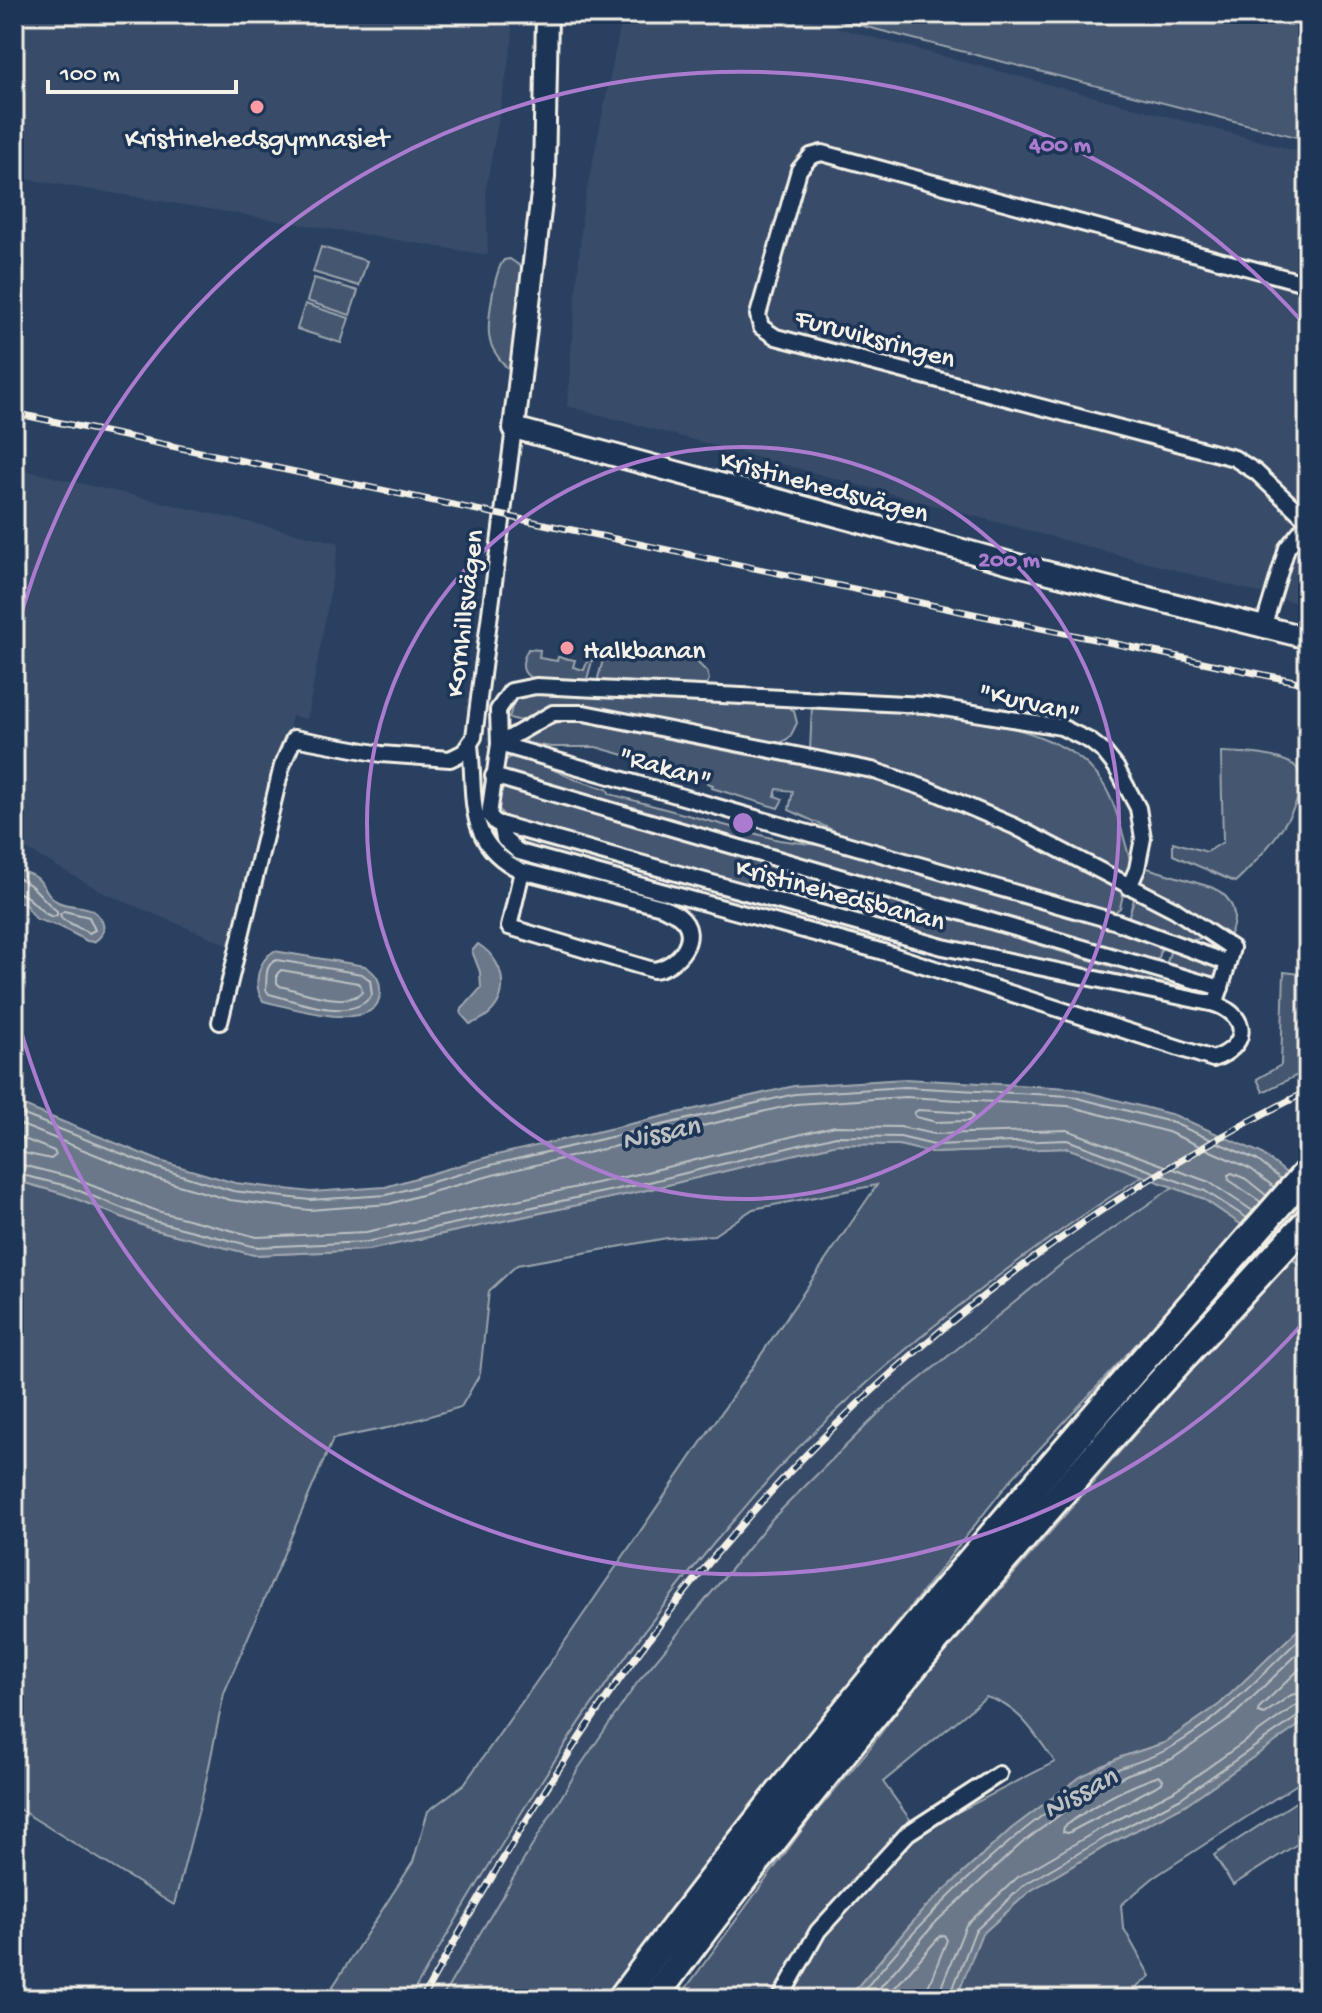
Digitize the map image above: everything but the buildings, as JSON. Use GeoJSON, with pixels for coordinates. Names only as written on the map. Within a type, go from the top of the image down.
{"type":"FeatureCollection","features":[{"type":"Feature","properties":{"kind":"highway"},"geometry":{"type":"LineString","coordinates":[[621,1999],[769,1805],[875,1673],[988,1538],[1308,1171]]}},
{"type":"Feature","properties":{"kind":"highway"},"geometry":{"type":"LineString","coordinates":[[653,1999],[895,1689],[1123,1422],[1308,1221]]}},
{"type":"Feature","properties":{"kind":"street","name":"Kornhillsvägen"},"geometry":{"type":"LineString","coordinates":[[476,820],[472,802],[470,745],[474,737],[544,177],[547,14]]}},
{"type":"Feature","properties":{"kind":"street","name":"Furuviksringen"},"geometry":{"type":"LineString","coordinates":[[1263,628],[1287,548],[1308,522],[1256,472],[1234,458],[776,337],[761,327],[758,315],[799,170],[811,156],[822,153],[1308,284]]}},
{"type":"Feature","properties":{"kind":"street","name":"Kristinehedsvägen"},"geometry":{"type":"LineString","coordinates":[[514,428],[1000,560],[1308,638]]}},
{"type":"Feature","properties":{"kind":"street","name":"\"Kurvan\""},"geometry":{"type":"LineString","coordinates":[[499,744],[498,710],[511,691],[536,686],[925,705],[1061,727],[1090,741],[1104,752],[1116,767],[1138,808],[1143,838],[1137,869],[1129,887]]}},
{"type":"Feature","properties":{"kind":"street"},"geometry":{"type":"LineString","coordinates":[[553,713],[584,713],[872,770],[965,803],[1174,909],[1232,948],[1215,1004],[1233,1014],[1241,1025],[1237,1045],[1213,1059],[880,951],[519,852],[508,845],[489,815],[499,744],[553,713]]}},
{"type":"Feature","properties":{"kind":"street"},"geometry":{"type":"LineString","coordinates":[[220,1022],[282,766],[294,738],[381,754],[450,759],[470,745]]}},
{"type":"Feature","properties":{"kind":"street","name":"\"Rakan\""},"geometry":{"type":"LineString","coordinates":[[499,744],[847,844]]}},
{"type":"Feature","properties":{"kind":"street"},"geometry":{"type":"LineString","coordinates":[[493,776],[1221,988]]}},
{"type":"Feature","properties":{"kind":"street"},"geometry":{"type":"LineString","coordinates":[[476,820],[492,851],[504,862],[522,871],[662,907],[678,915],[686,924],[688,933],[681,956],[664,969],[653,970],[509,927],[522,871]]}},
{"type":"Feature","properties":{"kind":"street","name":"Kristinehedsbanan"},"geometry":{"type":"LineString","coordinates":[[476,820],[496,822],[943,947],[1215,1004]]}},
{"type":"Feature","properties":{"kind":"street","name":"Kristinehedsbanan"},"geometry":{"type":"LineString","coordinates":[[847,844],[1117,922],[1228,963]]}},
{"type":"Feature","properties":{"kind":"street"},"geometry":{"type":"LineString","coordinates":[[780,1999],[818,1931],[908,1833],[999,1774]]}},
{"type":"Feature","properties":{"kind":"shaded area","name":"Kristinehedsgymnasiet"},"geometry":{"type":"Polygon","coordinates":[[[14,14],[509,14],[513,37],[486,189],[488,255],[14,177],[14,14]]]}},
{"type":"Feature","properties":{"kind":"shaded area"},"geometry":{"type":"Polygon","coordinates":[[[623,14],[786,14],[1308,154],[1308,606],[567,406],[583,209],[623,14]]]}},
{"type":"Feature","properties":{"kind":"shaded area"},"geometry":{"type":"Polygon","coordinates":[[[816,14],[1308,14],[1308,140],[816,14]]]}},
{"type":"Feature","properties":{"kind":"shaded area"},"geometry":{"type":"Polygon","coordinates":[[[321,247],[367,261],[359,286],[313,272],[321,247]]]}},
{"type":"Feature","properties":{"kind":"shaded area"},"geometry":{"type":"Polygon","coordinates":[[[510,259],[526,274],[512,373],[496,354],[489,334],[497,275],[504,260],[510,259]]]}},
{"type":"Feature","properties":{"kind":"shaded area"},"geometry":{"type":"Polygon","coordinates":[[[314,278],[358,291],[350,315],[307,301],[314,278]]]}},
{"type":"Feature","properties":{"kind":"shaded area"},"geometry":{"type":"Polygon","coordinates":[[[305,304],[349,318],[341,343],[297,329],[305,304]]]}},
{"type":"Feature","properties":{"kind":"shaded area"},"geometry":{"type":"Polygon","coordinates":[[[14,468],[339,543],[307,719],[292,716],[233,947],[104,893],[14,842],[14,468]]]}},
{"type":"Feature","properties":{"kind":"shaded area"},"geometry":{"type":"Polygon","coordinates":[[[621,645],[694,659],[707,672],[709,679],[706,688],[600,682],[598,678],[605,653],[620,655],[621,645]]]}},
{"type":"Feature","properties":{"kind":"shaded area"},"geometry":{"type":"Polygon","coordinates":[[[528,649],[540,650],[539,658],[575,660],[573,667],[584,670],[590,654],[594,654],[587,679],[584,682],[550,682],[530,677],[524,671],[523,662],[528,649]]]}},
{"type":"Feature","properties":{"kind":"shaded area"},"geometry":{"type":"Polygon","coordinates":[[[530,691],[785,704],[794,711],[797,723],[790,737],[779,744],[597,707],[563,708],[522,721],[509,718],[514,701],[530,691]]]}},
{"type":"Feature","properties":{"kind":"shaded area"},"geometry":{"type":"Polygon","coordinates":[[[812,705],[901,710],[905,715],[912,711],[989,722],[1042,737],[1065,749],[1086,763],[1107,791],[1131,863],[1130,874],[1125,878],[1012,818],[942,787],[810,752],[812,705]]]}},
{"type":"Feature","properties":{"kind":"shaded area"},"geometry":{"type":"Polygon","coordinates":[[[574,720],[747,755],[883,778],[985,816],[1124,890],[1120,908],[1110,916],[850,838],[789,810],[793,791],[777,789],[775,796],[783,799],[778,808],[712,788],[713,785],[707,783],[708,779],[596,747],[551,747],[526,743],[527,737],[541,727],[574,720]]]}},
{"type":"Feature","properties":{"kind":"shaded area"},"geometry":{"type":"Polygon","coordinates":[[[1221,752],[1277,758],[1294,765],[1300,777],[1300,792],[1283,826],[1235,882],[1173,855],[1173,842],[1207,852],[1223,842],[1221,752]]]}},
{"type":"Feature","properties":{"kind":"shaded area"},"geometry":{"type":"Polygon","coordinates":[[[519,754],[574,779],[607,789],[610,794],[779,840],[848,849],[1156,940],[1162,945],[1159,958],[1154,961],[1026,921],[926,896],[505,772],[501,766],[508,758],[519,754]]]}},
{"type":"Feature","properties":{"kind":"shaded area"},"geometry":{"type":"Polygon","coordinates":[[[504,784],[920,904],[1083,958],[1186,981],[1206,992],[887,927],[505,819],[498,807],[497,785],[504,784]]]}},
{"type":"Feature","properties":{"kind":"shaded area"},"geometry":{"type":"Polygon","coordinates":[[[511,835],[899,941],[896,949],[531,849],[519,845],[511,835]]]}},
{"type":"Feature","properties":{"kind":"shaded area"},"geometry":{"type":"Polygon","coordinates":[[[1147,868],[1221,892],[1230,902],[1234,914],[1230,934],[1224,937],[1137,885],[1141,871],[1147,868]]]}},
{"type":"Feature","properties":{"kind":"shaded area"},"geometry":{"type":"Polygon","coordinates":[[[1135,896],[1188,924],[1202,938],[1195,940],[1132,923],[1129,915],[1135,896]]]}},
{"type":"Feature","properties":{"kind":"shaded area"},"geometry":{"type":"Polygon","coordinates":[[[1172,945],[1213,963],[1218,974],[1207,978],[1166,966],[1172,945]]]}},
{"type":"Feature","properties":{"kind":"shaded area"},"geometry":{"type":"Polygon","coordinates":[[[1284,972],[1308,975],[1308,1070],[1263,1092],[1257,1079],[1281,1065],[1284,972]]]}},
{"type":"Feature","properties":{"kind":"shaded area"},"geometry":{"type":"Polygon","coordinates":[[[837,1144],[899,1145],[933,1153],[1067,1148],[1144,1175],[1051,1237],[918,1339],[834,1413],[779,1468],[687,1576],[600,1692],[409,1999],[337,1999],[328,1994],[413,1862],[428,1811],[464,1784],[877,1185],[753,1209],[714,1235],[667,1238],[517,1265],[489,1291],[480,1374],[461,1407],[392,1427],[333,1439],[224,1693],[205,1786],[174,1905],[14,1806],[14,1180],[64,1194],[152,1229],[255,1255],[368,1250],[638,1192],[837,1144]]]}},
{"type":"Feature","properties":{"kind":"shaded area"},"geometry":{"type":"Polygon","coordinates":[[[1144,1175],[1173,1187],[1063,1263],[884,1408],[772,1519],[637,1683],[578,1769],[441,1999],[409,1999],[563,1745],[611,1674],[688,1572],[792,1453],[893,1359],[1041,1244],[1144,1175]]]}},
{"type":"Feature","properties":{"kind":"shaded area"},"geometry":{"type":"Polygon","coordinates":[[[1173,1187],[1202,1198],[1242,1225],[1009,1482],[772,1782],[606,1999],[441,1999],[578,1769],[637,1683],[772,1519],[884,1408],[1063,1263],[1173,1187]]]}},
{"type":"Feature","properties":{"kind":"shaded area"},"geometry":{"type":"Polygon","coordinates":[[[1289,1257],[1308,1270],[1308,1620],[1220,1704],[1164,1743],[1121,1757],[1080,1777],[1011,1829],[924,1909],[847,1999],[678,1999],[811,1818],[866,1753],[912,1691],[1289,1257]],[[986,1697],[883,1782],[919,1832],[1055,1762],[1018,1714],[986,1697]]]}},
{"type":"Feature","properties":{"kind":"shaded area"},"geometry":{"type":"Polygon","coordinates":[[[1308,1719],[1308,1777],[1153,1878],[1121,1905],[1123,1927],[1150,1976],[1123,1999],[956,1999],[981,1935],[1030,1891],[1113,1842],[1185,1805],[1308,1719]]]}},
{"type":"Feature","properties":{"kind":"shaded area"},"geometry":{"type":"Polygon","coordinates":[[[1308,1794],[1308,1837],[1233,1885],[1214,1855],[1308,1794]]]}},
{"type":"Feature","properties":{"kind":"water"},"geometry":{"type":"Polygon","coordinates":[[[14,869],[37,878],[58,902],[93,911],[102,921],[104,928],[101,935],[94,942],[87,941],[61,927],[36,919],[25,904],[14,900],[14,869]]]}},
{"type":"Feature","properties":{"kind":"water"},"geometry":{"type":"Polygon","coordinates":[[[478,944],[497,964],[502,987],[500,999],[493,1009],[484,1018],[470,1024],[461,1014],[481,988],[480,972],[472,951],[478,944]]]}},
{"type":"Feature","properties":{"kind":"water"},"geometry":{"type":"Polygon","coordinates":[[[274,951],[365,966],[379,983],[376,1005],[366,1013],[331,1016],[263,1001],[258,988],[258,974],[268,955],[274,951]]]}},
{"type":"Feature","properties":{"kind":"water","name":"Nissan"},"geometry":{"type":"Polygon","coordinates":[[[905,1079],[1071,1088],[1174,1115],[1261,1153],[1308,1190],[1308,1270],[1202,1198],[1067,1148],[933,1153],[899,1145],[837,1144],[638,1192],[368,1250],[254,1255],[152,1229],[64,1194],[14,1180],[14,1102],[160,1161],[235,1183],[311,1192],[385,1187],[488,1157],[794,1086],[905,1079]]]}},
{"type":"Feature","properties":{"kind":"water","name":"Nissan"},"geometry":{"type":"Polygon","coordinates":[[[1308,1620],[1308,1719],[1185,1805],[1113,1842],[1030,1891],[981,1935],[956,1999],[847,1999],[924,1909],[1011,1829],[1080,1777],[1121,1757],[1164,1743],[1220,1704],[1308,1620]]]}},
{"type":"Feature","properties":{"kind":"railway"},"geometry":{"type":"LineString","coordinates":[[14,413],[1308,684]]}},
{"type":"Feature","properties":{"kind":"railway"},"geometry":{"type":"LineString","coordinates":[[422,1999],[547,1787],[616,1684],[690,1586],[754,1510],[823,1438],[896,1369],[972,1305],[1052,1244],[1220,1137],[1308,1091]]}},
{"type":"Feature","properties":{"kind":"place","name":"Kristinehedsgymnasiet"},"geometry":{"type":"Point","coordinates":[257,107]}},
{"type":"Feature","properties":{"kind":"place","name":"Halkbanan"},"geometry":{"type":"Point","coordinates":[567,648]}}]}
